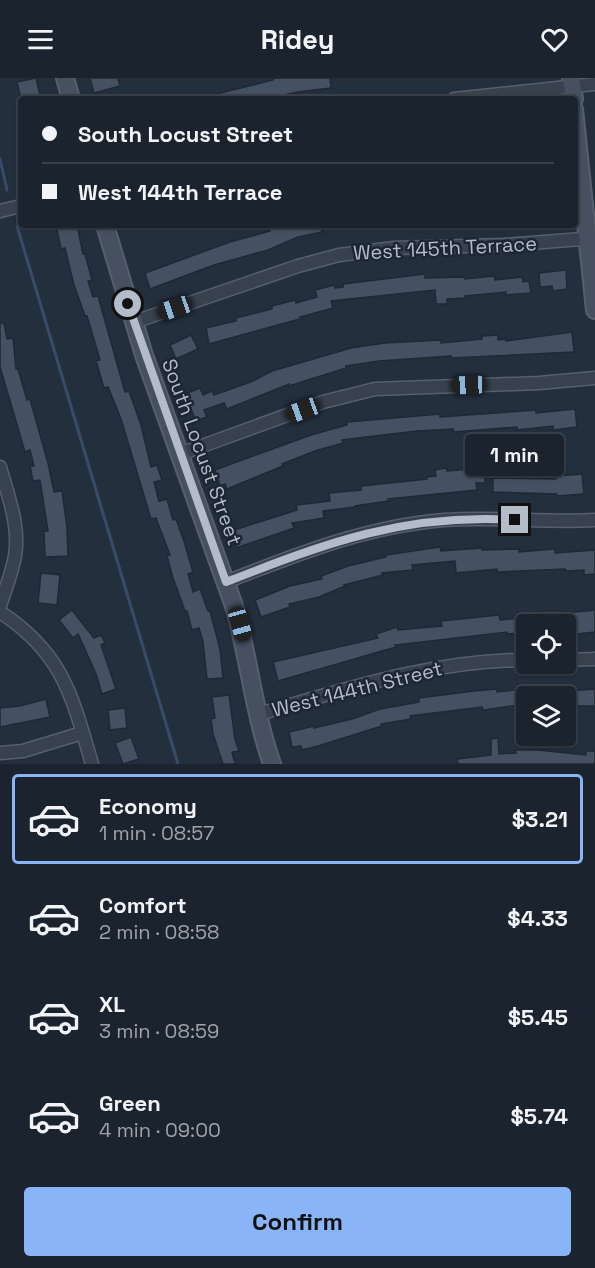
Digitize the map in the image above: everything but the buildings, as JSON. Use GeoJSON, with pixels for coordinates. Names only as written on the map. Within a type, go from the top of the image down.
{"type":"FeatureCollection","features":[{"type":"Feature","properties":{"kind":"street"},"geometry":{"type":"LineString","coordinates":[[65,78],[70,96]]}},
{"type":"Feature","properties":{"kind":"street"},"geometry":{"type":"LineString","coordinates":[[486,96],[595,84]]}},
{"type":"Feature","properties":{"kind":"street"},"geometry":{"type":"LineString","coordinates":[[578,140],[591,239],[595,310]]}},
{"type":"Feature","properties":{"kind":"street"},"geometry":{"type":"LineString","coordinates":[[0,211],[18,207]]}},
{"type":"Feature","properties":{"kind":"street","name":"South Locust Street"},"geometry":{"type":"LineString","coordinates":[[106,228],[134,322],[226,582],[245,643],[272,764]]}},
{"type":"Feature","properties":{"kind":"street","name":"West 145th Terrace"},"geometry":{"type":"LineString","coordinates":[[134,322],[339,255],[394,248],[504,245],[591,239]]}},
{"type":"Feature","properties":{"kind":"street"},"geometry":{"type":"LineString","coordinates":[[180,454],[323,402],[375,389],[539,383],[595,378]]}},
{"type":"Feature","properties":{"kind":"street"},"geometry":{"type":"LineString","coordinates":[[0,467],[15,517],[16,535],[14,563],[0,606]]}},
{"type":"Feature","properties":{"kind":"street"},"geometry":{"type":"LineString","coordinates":[[226,582],[332,542],[383,528],[414,523],[477,519],[566,522],[595,520]]}},
{"type":"Feature","properties":{"kind":"street"},"geometry":{"type":"LineString","coordinates":[[0,612],[31,634],[48,652],[60,670],[70,693],[92,764]]}},
{"type":"Feature","properties":{"kind":"street"},"geometry":{"type":"LineString","coordinates":[[576,660],[595,659]]}},
{"type":"Feature","properties":{"kind":"street","name":"West 144th Street"},"geometry":{"type":"LineString","coordinates":[[259,714],[386,678],[427,669],[461,663],[516,660]]}},
{"type":"Feature","properties":{"kind":"street"},"geometry":{"type":"LineString","coordinates":[[0,753],[23,751],[82,733]]}},
{"type":"Feature","properties":{"kind":"waterway"},"geometry":{"type":"LineString","coordinates":[[0,159],[7,190]]}},
{"type":"Feature","properties":{"kind":"waterway"},"geometry":{"type":"LineString","coordinates":[[17,226],[178,764]]}},
{"type":"Feature","properties":{"kind":"route"},"geometry":{"type":"LineString","coordinates":[[128,304],[226,582],[332,542],[383,528],[446,520],[515,520]]}}]}
